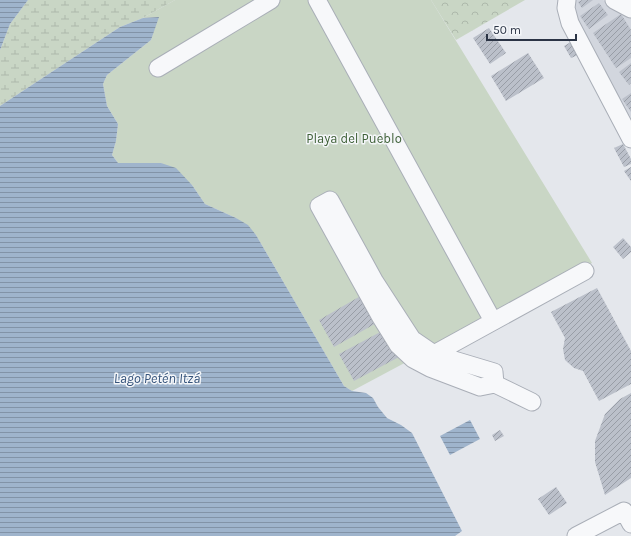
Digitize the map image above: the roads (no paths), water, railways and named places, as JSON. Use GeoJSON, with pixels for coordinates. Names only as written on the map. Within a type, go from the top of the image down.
{"type":"FeatureCollection","features":[{"type":"Feature","properties":{"kind":"street"},"geometry":{"type":"LineString","coordinates":[[158,68],[271,0]]}},
{"type":"Feature","properties":{"kind":"street"},"geometry":{"type":"LineString","coordinates":[[317,0],[494,321]]}},
{"type":"Feature","properties":{"kind":"street"},"geometry":{"type":"LineString","coordinates":[[567,0],[566,8],[570,23],[631,139]]}},
{"type":"Feature","properties":{"kind":"street"},"geometry":{"type":"LineString","coordinates":[[614,0],[631,9]]}},
{"type":"Feature","properties":{"kind":"street"},"geometry":{"type":"LineString","coordinates":[[324,203],[370,284],[398,344],[413,359],[432,361],[480,387],[495,384],[532,402]]}},
{"type":"Feature","properties":{"kind":"street"},"geometry":{"type":"LineString","coordinates":[[432,361],[494,321],[585,271]]}},
{"type":"Feature","properties":{"kind":"street"},"geometry":{"type":"LineString","coordinates":[[576,536],[624,512],[631,524]]}},
{"type":"Feature","properties":{"kind":"water"},"geometry":{"type":"Polygon","coordinates":[[[0,0],[28,0],[10,24],[0,50],[0,0]]]}},
{"type":"Feature","properties":{"kind":"water","name":"Lago Petén Itzá"},"geometry":{"type":"Polygon","coordinates":[[[159,17],[151,40],[107,75],[103,84],[107,106],[118,124],[116,141],[112,155],[118,163],[161,163],[176,168],[192,185],[205,204],[248,225],[256,235],[344,386],[352,391],[366,393],[373,398],[387,418],[401,425],[412,433],[462,531],[455,536],[0,536],[0,106],[120,27],[143,18],[159,17]]]}},
{"type":"Feature","properties":{"kind":"water"},"geometry":{"type":"Polygon","coordinates":[[[470,420],[480,439],[450,455],[440,436],[470,420]]]}},
{"type":"Feature","properties":{"kind":"park label","name":"Playa del Pueblo"},"geometry":{"type":"Point","coordinates":[354,138]}}]}
